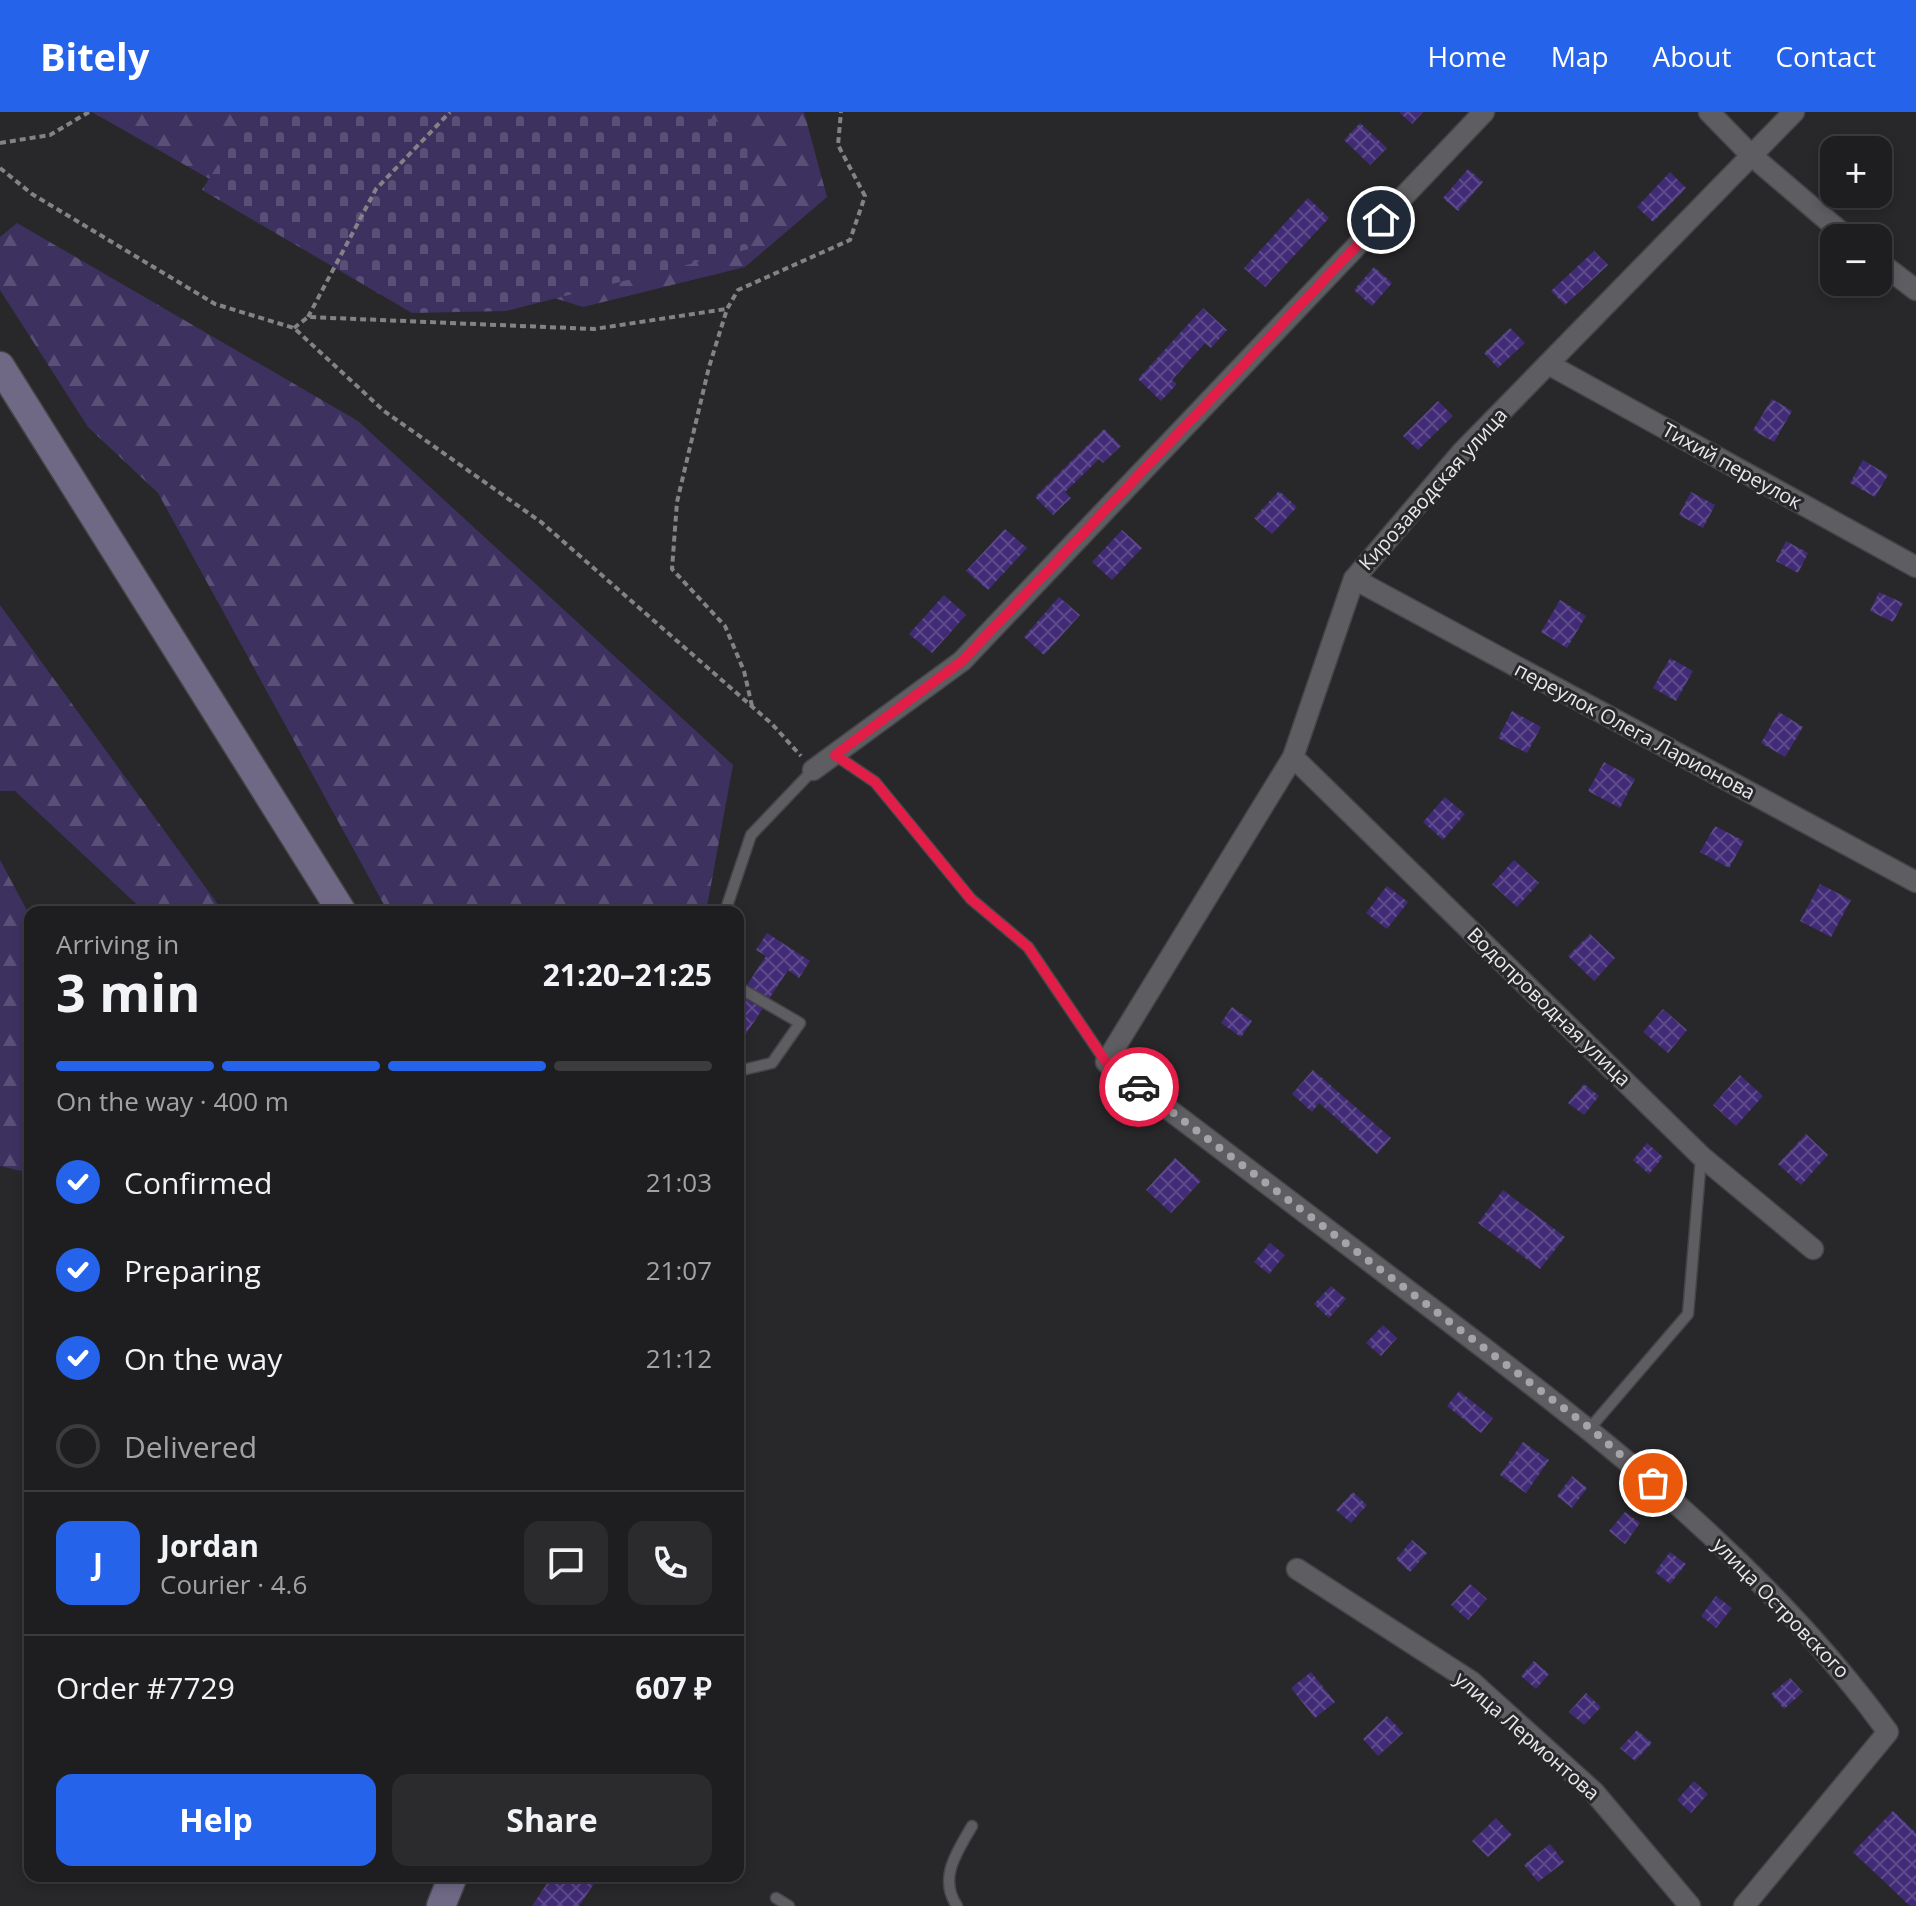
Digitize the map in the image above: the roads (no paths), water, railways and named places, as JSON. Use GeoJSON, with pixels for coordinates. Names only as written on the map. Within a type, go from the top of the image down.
{"type":"FeatureCollection","features":[{"type":"Feature","properties":{"kind":"main road"},"geometry":{"type":"LineString","coordinates":[[0,366],[338,906]]}},
{"type":"Feature","properties":{"kind":"main road"},"geometry":{"type":"LineString","coordinates":[[441,1906],[451,1882]]}},
{"type":"Feature","properties":{"kind":"street"},"geometry":{"type":"LineString","coordinates":[[813,770],[962,661],[1484,112]]}},
{"type":"Feature","properties":{"kind":"street"},"geometry":{"type":"LineString","coordinates":[[1709,112],[1752,156],[1832,224]]}},
{"type":"Feature","properties":{"kind":"street","name":"Кирозаводская улица"},"geometry":{"type":"LineString","coordinates":[[1106,1062],[1293,757],[1354,579],[1462,452],[1794,112]]}},
{"type":"Feature","properties":{"kind":"street"},"geometry":{"type":"LineString","coordinates":[[1892,272],[1916,290]]}},
{"type":"Feature","properties":{"kind":"street","name":"Тихий переулок"},"geometry":{"type":"LineString","coordinates":[[1548,364],[1916,567]]}},
{"type":"Feature","properties":{"kind":"street","name":"переулок Олега Ларионова"},"geometry":{"type":"LineString","coordinates":[[1354,579],[1916,882]]}},
{"type":"Feature","properties":{"kind":"street","name":"Водопроводная улица"},"geometry":{"type":"LineString","coordinates":[[1293,757],[1701,1156],[1813,1249]]}},
{"type":"Feature","properties":{"kind":"street","name":"улица Островского"},"geometry":{"type":"LineString","coordinates":[[1106,1062],[1590,1428],[1736,1556],[1842,1669],[1888,1732],[1744,1906]]}},
{"type":"Feature","properties":{"kind":"street","name":"улица Лермонтова"},"geometry":{"type":"LineString","coordinates":[[1297,1569],[1472,1682],[1594,1792],[1690,1906]]}},
{"type":"Feature","properties":{"kind":"lane"},"geometry":{"type":"LineString","coordinates":[[835,755],[875,782],[971,899],[1028,947],[1106,1062]]}},
{"type":"Feature","properties":{"kind":"lane"},"geometry":{"type":"LineString","coordinates":[[727,906],[751,835],[813,770]]}},
{"type":"Feature","properties":{"kind":"lane"},"geometry":{"type":"LineString","coordinates":[[744,990],[800,1023],[772,1063],[744,1070]]}},
{"type":"Feature","properties":{"kind":"lane"},"geometry":{"type":"LineString","coordinates":[[1590,1428],[1688,1314],[1701,1156]]}},
{"type":"Feature","properties":{"kind":"lane"},"geometry":{"type":"LineString","coordinates":[[957,1906],[949,1894],[951,1861],[972,1826]]}},
{"type":"Feature","properties":{"kind":"lane"},"geometry":{"type":"LineString","coordinates":[[776,1898],[789,1906]]}}]}
